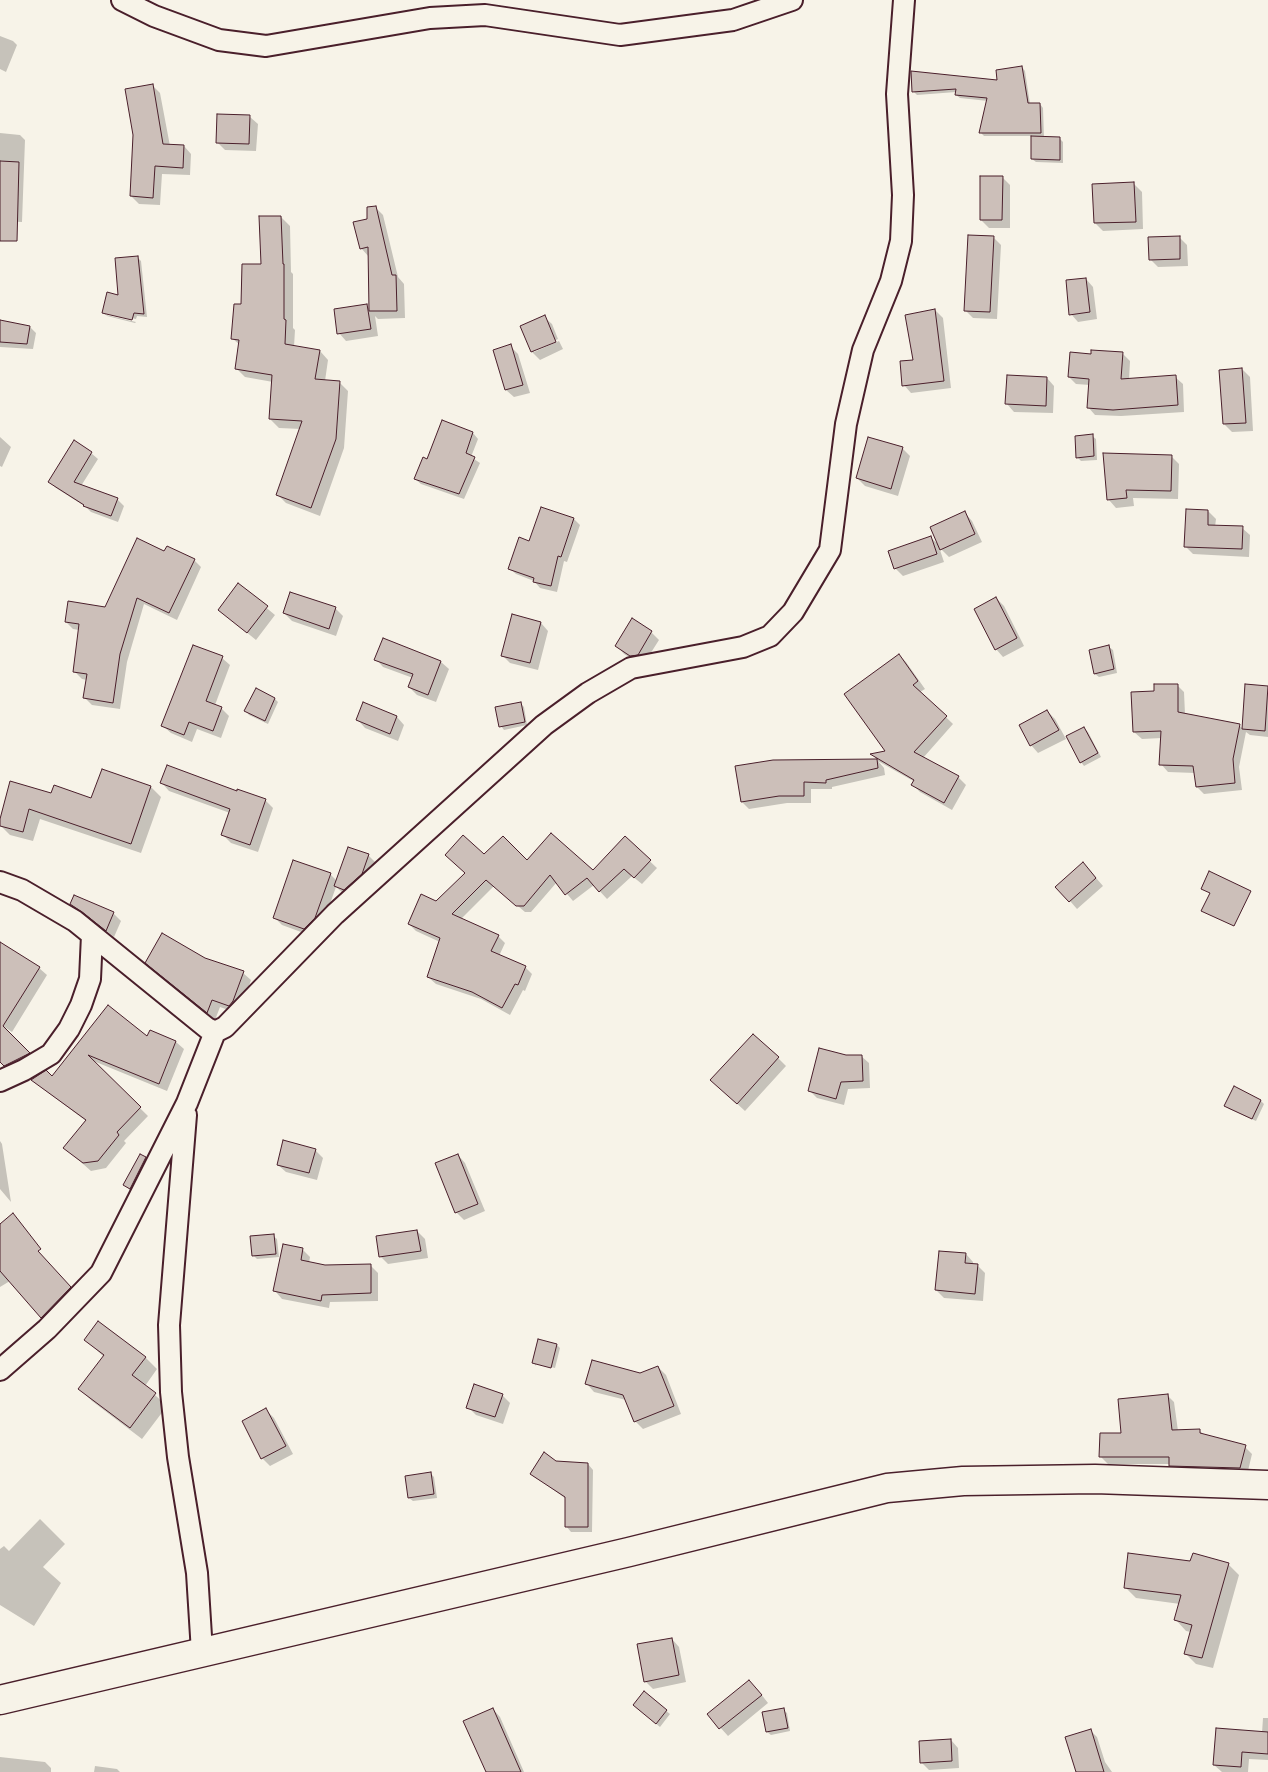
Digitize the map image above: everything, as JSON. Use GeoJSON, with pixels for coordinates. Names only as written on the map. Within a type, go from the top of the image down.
{"type":"FeatureCollection","features":[{"type":"Feature","properties":{"kind":"main road"},"geometry":{"type":"LineString","coordinates":[[0,1700],[620,1554],[887,1488],[962,1481],[1095,1479],[1268,1485]]}},
{"type":"Feature","properties":{"kind":"street"},"geometry":{"type":"LineString","coordinates":[[122,0],[154,16],[219,40],[266,46],[430,18],[485,15],[620,35],[733,20],[792,0]]}},
{"type":"Feature","properties":{"kind":"street"},"geometry":{"type":"LineString","coordinates":[[0,1370],[47,1329],[101,1273],[186,1103],[215,1032],[225,1027],[335,914],[544,725],[588,693],[631,668],[743,647],[770,636],[793,612],[830,550],[846,424],[863,350],[891,281],[901,240],[903,195],[897,94],[904,0]]}},
{"type":"Feature","properties":{"kind":"street"},"geometry":{"type":"LineString","coordinates":[[0,882],[22,890],[75,921],[207,1028],[215,1032]]}},
{"type":"Feature","properties":{"kind":"street"},"geometry":{"type":"LineString","coordinates":[[0,1081],[24,1070],[51,1054],[69,1029],[81,1005],[90,979],[92,935]]}},
{"type":"Feature","properties":{"kind":"street"},"geometry":{"type":"LineString","coordinates":[[186,1103],[169,1325],[171,1392],[178,1457],[197,1573],[202,1652]]}},
{"type":"Feature","properties":{"kind":"building"},"geometry":{"type":"Polygon","coordinates":[[[1022,66],[1028,103],[1040,103],[1041,133],[979,133],[987,98],[955,95],[956,89],[912,92],[911,71],[997,80],[996,70],[1022,66]]]}},
{"type":"Feature","properties":{"kind":"building"},"geometry":{"type":"Polygon","coordinates":[[[153,84],[163,144],[184,145],[183,168],[155,166],[153,198],[130,196],[133,135],[125,89],[153,84]]]}},
{"type":"Feature","properties":{"kind":"building"},"geometry":{"type":"Polygon","coordinates":[[[217,114],[250,115],[249,144],[216,143],[217,114]]]}},
{"type":"Feature","properties":{"kind":"building"},"geometry":{"type":"Polygon","coordinates":[[[1031,136],[1060,137],[1060,160],[1031,159],[1031,136]]]}},
{"type":"Feature","properties":{"kind":"building"},"geometry":{"type":"Polygon","coordinates":[[[0,161],[19,162],[17,241],[0,241],[0,161]]]}},
{"type":"Feature","properties":{"kind":"building"},"geometry":{"type":"Polygon","coordinates":[[[980,176],[1003,176],[1002,220],[980,220],[980,176]]]}},
{"type":"Feature","properties":{"kind":"building"},"geometry":{"type":"Polygon","coordinates":[[[1134,182],[1136,222],[1094,223],[1092,184],[1134,182]]]}},
{"type":"Feature","properties":{"kind":"building"},"geometry":{"type":"Polygon","coordinates":[[[376,206],[392,275],[396,275],[397,311],[369,311],[368,247],[360,249],[353,222],[367,219],[367,207],[376,206]]]}},
{"type":"Feature","properties":{"kind":"building"},"geometry":{"type":"Polygon","coordinates":[[[259,216],[281,216],[284,264],[284,319],[286,320],[285,344],[320,350],[315,379],[340,381],[336,439],[311,508],[276,495],[302,421],[269,419],[272,375],[235,369],[239,340],[231,339],[234,304],[241,304],[242,264],[261,264],[259,216]]]}},
{"type":"Feature","properties":{"kind":"building"},"geometry":{"type":"Polygon","coordinates":[[[968,235],[994,236],[990,312],[964,311],[968,235]]]}},
{"type":"Feature","properties":{"kind":"building"},"geometry":{"type":"Polygon","coordinates":[[[1180,236],[1180,259],[1149,260],[1148,237],[1180,236]]]}},
{"type":"Feature","properties":{"kind":"building"},"geometry":{"type":"Polygon","coordinates":[[[138,256],[144,314],[134,313],[132,320],[102,313],[107,292],[118,295],[115,258],[138,256]]]}},
{"type":"Feature","properties":{"kind":"building"},"geometry":{"type":"Polygon","coordinates":[[[1086,278],[1090,312],[1069,315],[1066,280],[1086,278]]]}},
{"type":"Feature","properties":{"kind":"building"},"geometry":{"type":"Polygon","coordinates":[[[367,304],[371,329],[337,334],[334,309],[367,304]]]}},
{"type":"Feature","properties":{"kind":"building"},"geometry":{"type":"Polygon","coordinates":[[[935,309],[944,381],[902,386],[900,361],[913,360],[905,315],[935,309]]]}},
{"type":"Feature","properties":{"kind":"building"},"geometry":{"type":"Polygon","coordinates":[[[545,315],[556,342],[531,352],[520,326],[545,315]]]}},
{"type":"Feature","properties":{"kind":"building"},"geometry":{"type":"Polygon","coordinates":[[[0,320],[30,326],[27,344],[0,342],[0,320]]]}},
{"type":"Feature","properties":{"kind":"building"},"geometry":{"type":"Polygon","coordinates":[[[511,344],[523,385],[505,390],[493,350],[511,344]]]}},
{"type":"Feature","properties":{"kind":"building"},"geometry":{"type":"Polygon","coordinates":[[[1091,350],[1123,352],[1121,379],[1176,375],[1178,405],[1113,410],[1087,408],[1089,379],[1068,377],[1070,352],[1091,354],[1091,350]]]}},
{"type":"Feature","properties":{"kind":"building"},"geometry":{"type":"Polygon","coordinates":[[[1242,368],[1246,423],[1223,424],[1219,370],[1242,368]]]}},
{"type":"Feature","properties":{"kind":"building"},"geometry":{"type":"Polygon","coordinates":[[[1007,375],[1047,377],[1046,406],[1005,404],[1007,375]]]}},
{"type":"Feature","properties":{"kind":"building"},"geometry":{"type":"Polygon","coordinates":[[[442,420],[473,432],[466,453],[475,457],[459,494],[414,479],[423,457],[427,459],[442,420]]]}},
{"type":"Feature","properties":{"kind":"building"},"geometry":{"type":"Polygon","coordinates":[[[1093,434],[1094,456],[1076,458],[1075,436],[1093,434]]]}},
{"type":"Feature","properties":{"kind":"building"},"geometry":{"type":"Polygon","coordinates":[[[868,437],[903,447],[891,489],[856,478],[868,437]]]}},
{"type":"Feature","properties":{"kind":"building"},"geometry":{"type":"Polygon","coordinates":[[[74,440],[92,452],[74,482],[118,498],[111,516],[83,506],[48,482],[74,440]]]}},
{"type":"Feature","properties":{"kind":"building"},"geometry":{"type":"Polygon","coordinates":[[[1103,453],[1172,455],[1171,491],[1126,490],[1127,498],[1107,500],[1103,453]]]}},
{"type":"Feature","properties":{"kind":"building"},"geometry":{"type":"Polygon","coordinates":[[[541,507],[574,518],[561,557],[558,556],[551,586],[533,582],[534,578],[508,569],[519,537],[529,541],[541,507]]]}},
{"type":"Feature","properties":{"kind":"building"},"geometry":{"type":"Polygon","coordinates":[[[1186,509],[1208,510],[1208,525],[1243,526],[1242,549],[1184,547],[1186,509]]]}},
{"type":"Feature","properties":{"kind":"building"},"geometry":{"type":"Polygon","coordinates":[[[965,511],[975,534],[940,550],[930,527],[965,511]]]}},
{"type":"Feature","properties":{"kind":"building"},"geometry":{"type":"Polygon","coordinates":[[[931,536],[937,554],[894,569],[888,551],[931,536]]]}},
{"type":"Feature","properties":{"kind":"building"},"geometry":{"type":"Polygon","coordinates":[[[137,538],[164,551],[167,546],[195,559],[169,613],[137,598],[120,654],[113,703],[83,698],[87,674],[73,672],[79,624],[65,622],[68,601],[105,607],[137,538]]]}},
{"type":"Feature","properties":{"kind":"building"},"geometry":{"type":"Polygon","coordinates":[[[238,583],[268,606],[247,633],[218,610],[238,583]]]}},
{"type":"Feature","properties":{"kind":"building"},"geometry":{"type":"Polygon","coordinates":[[[290,592],[336,607],[329,629],[283,613],[290,592]]]}},
{"type":"Feature","properties":{"kind":"building"},"geometry":{"type":"Polygon","coordinates":[[[996,597],[1017,638],[995,650],[974,609],[996,597]]]}},
{"type":"Feature","properties":{"kind":"building"},"geometry":{"type":"Polygon","coordinates":[[[512,614],[541,622],[530,663],[501,656],[512,614]]]}},
{"type":"Feature","properties":{"kind":"building"},"geometry":{"type":"Polygon","coordinates":[[[632,618],[652,631],[638,655],[630,656],[615,646],[632,618]]]}},
{"type":"Feature","properties":{"kind":"building"},"geometry":{"type":"Polygon","coordinates":[[[383,638],[441,661],[428,695],[408,687],[413,674],[374,660],[383,638]]]}},
{"type":"Feature","properties":{"kind":"building"},"geometry":{"type":"Polygon","coordinates":[[[193,645],[223,656],[206,701],[222,707],[213,731],[189,722],[184,735],[161,726],[193,645]]]}},
{"type":"Feature","properties":{"kind":"building"},"geometry":{"type":"Polygon","coordinates":[[[1109,645],[1114,669],[1094,674],[1089,650],[1109,645]]]}},
{"type":"Feature","properties":{"kind":"building"},"geometry":{"type":"Polygon","coordinates":[[[899,654],[918,681],[913,685],[947,716],[914,752],[959,776],[944,803],[911,785],[914,780],[870,754],[885,751],[844,694],[899,654]]]}},
{"type":"Feature","properties":{"kind":"building"},"geometry":{"type":"Polygon","coordinates":[[[1154,684],[1178,684],[1178,712],[1240,724],[1233,759],[1235,783],[1196,787],[1193,766],[1159,765],[1161,731],[1133,732],[1131,692],[1154,691],[1154,684]]]}},
{"type":"Feature","properties":{"kind":"building"},"geometry":{"type":"Polygon","coordinates":[[[1245,684],[1268,686],[1265,731],[1242,729],[1245,684]]]}},
{"type":"Feature","properties":{"kind":"building"},"geometry":{"type":"Polygon","coordinates":[[[256,688],[275,698],[265,721],[244,711],[256,688]]]}},
{"type":"Feature","properties":{"kind":"building"},"geometry":{"type":"Polygon","coordinates":[[[363,702],[397,716],[390,734],[356,720],[363,702]]]}},
{"type":"Feature","properties":{"kind":"building"},"geometry":{"type":"Polygon","coordinates":[[[521,702],[525,722],[499,727],[495,707],[521,702]]]}},
{"type":"Feature","properties":{"kind":"building"},"geometry":{"type":"Polygon","coordinates":[[[1047,710],[1059,730],[1030,746],[1019,725],[1047,710]]]}},
{"type":"Feature","properties":{"kind":"building"},"geometry":{"type":"Polygon","coordinates":[[[1084,727],[1098,753],[1080,763],[1066,736],[1084,727]]]}},
{"type":"Feature","properties":{"kind":"building"},"geometry":{"type":"Polygon","coordinates":[[[877,759],[878,768],[826,780],[826,783],[804,782],[804,796],[779,796],[741,802],[735,766],[773,760],[877,759]]]}},
{"type":"Feature","properties":{"kind":"building"},"geometry":{"type":"Polygon","coordinates":[[[167,765],[237,791],[237,789],[266,799],[250,845],[221,835],[230,809],[160,783],[167,765]]]}},
{"type":"Feature","properties":{"kind":"building"},"geometry":{"type":"Polygon","coordinates":[[[102,769],[151,786],[131,844],[29,809],[23,832],[0,826],[0,819],[10,781],[51,793],[54,785],[91,798],[102,769]]]}},
{"type":"Feature","properties":{"kind":"building"},"geometry":{"type":"Polygon","coordinates":[[[551,833],[593,870],[625,836],[651,860],[634,878],[624,869],[599,892],[587,878],[565,895],[550,875],[524,906],[516,906],[486,880],[452,914],[499,935],[491,951],[526,966],[518,985],[515,984],[502,1008],[472,992],[427,977],[440,938],[408,924],[421,894],[436,901],[465,873],[445,855],[463,835],[484,854],[503,836],[527,860],[551,833]]]}},
{"type":"Feature","properties":{"kind":"building"},"geometry":{"type":"Polygon","coordinates":[[[348,847],[369,854],[362,874],[344,890],[334,886],[348,847]]]}},
{"type":"Feature","properties":{"kind":"building"},"geometry":{"type":"Polygon","coordinates":[[[293,860],[331,873],[315,918],[304,929],[273,918],[293,860]]]}},
{"type":"Feature","properties":{"kind":"building"},"geometry":{"type":"Polygon","coordinates":[[[1083,862],[1096,878],[1069,902],[1055,887],[1083,862]]]}},
{"type":"Feature","properties":{"kind":"building"},"geometry":{"type":"Polygon","coordinates":[[[1209,871],[1251,891],[1234,926],[1201,911],[1210,893],[1201,889],[1209,871]]]}},
{"type":"Feature","properties":{"kind":"building"},"geometry":{"type":"Polygon","coordinates":[[[74,895],[114,912],[106,931],[70,904],[74,895]]]}},
{"type":"Feature","properties":{"kind":"building"},"geometry":{"type":"Polygon","coordinates":[[[162,933],[205,958],[244,971],[233,1001],[229,1006],[212,1000],[207,1013],[145,963],[162,933]]]}},
{"type":"Feature","properties":{"kind":"building"},"geometry":{"type":"Polygon","coordinates":[[[0,942],[40,967],[3,1026],[30,1053],[4,1066],[0,1062],[0,942]]]}},
{"type":"Feature","properties":{"kind":"building"},"geometry":{"type":"Polygon","coordinates":[[[108,1005],[147,1036],[150,1030],[176,1041],[159,1084],[88,1055],[141,1107],[117,1132],[119,1135],[98,1161],[83,1163],[63,1148],[86,1120],[31,1080],[46,1070],[52,1076],[108,1005]]]}},
{"type":"Feature","properties":{"kind":"building"},"geometry":{"type":"Polygon","coordinates":[[[753,1034],[779,1057],[737,1104],[710,1080],[753,1034]]]}},
{"type":"Feature","properties":{"kind":"building"},"geometry":{"type":"Polygon","coordinates":[[[819,1048],[846,1055],[862,1055],[863,1081],[841,1082],[836,1099],[808,1091],[819,1048]]]}},
{"type":"Feature","properties":{"kind":"building"},"geometry":{"type":"Polygon","coordinates":[[[1234,1086],[1261,1100],[1252,1119],[1224,1106],[1234,1086]]]}},
{"type":"Feature","properties":{"kind":"building"},"geometry":{"type":"Polygon","coordinates":[[[283,1140],[316,1149],[309,1173],[277,1165],[283,1140]]]}},
{"type":"Feature","properties":{"kind":"building"},"geometry":{"type":"Polygon","coordinates":[[[140,1154],[146,1157],[130,1189],[123,1185],[140,1154]]]}},
{"type":"Feature","properties":{"kind":"building"},"geometry":{"type":"Polygon","coordinates":[[[458,1154],[478,1204],[455,1213],[435,1163],[458,1154]]]}},
{"type":"Feature","properties":{"kind":"building"},"geometry":{"type":"Polygon","coordinates":[[[13,1213],[41,1249],[38,1251],[71,1287],[41,1318],[0,1271],[0,1224],[13,1213]]]}},
{"type":"Feature","properties":{"kind":"building"},"geometry":{"type":"Polygon","coordinates":[[[417,1230],[421,1251],[379,1257],[376,1236],[417,1230]]]}},
{"type":"Feature","properties":{"kind":"building"},"geometry":{"type":"Polygon","coordinates":[[[274,1234],[276,1254],[252,1256],[250,1236],[274,1234]]]}},
{"type":"Feature","properties":{"kind":"building"},"geometry":{"type":"Polygon","coordinates":[[[283,1244],[303,1248],[301,1260],[325,1265],[371,1264],[371,1293],[322,1295],[321,1301],[273,1291],[283,1244]]]}},
{"type":"Feature","properties":{"kind":"building"},"geometry":{"type":"Polygon","coordinates":[[[939,1251],[966,1253],[965,1263],[978,1264],[975,1294],[935,1290],[939,1251]]]}},
{"type":"Feature","properties":{"kind":"building"},"geometry":{"type":"Polygon","coordinates":[[[98,1321],[146,1357],[132,1375],[156,1393],[130,1428],[78,1389],[104,1355],[84,1340],[98,1321]]]}},
{"type":"Feature","properties":{"kind":"building"},"geometry":{"type":"Polygon","coordinates":[[[538,1339],[557,1344],[551,1368],[532,1363],[538,1339]]]}},
{"type":"Feature","properties":{"kind":"building"},"geometry":{"type":"Polygon","coordinates":[[[592,1360],[640,1373],[658,1366],[674,1406],[634,1422],[623,1395],[585,1384],[592,1360]]]}},
{"type":"Feature","properties":{"kind":"building"},"geometry":{"type":"Polygon","coordinates":[[[474,1384],[503,1394],[495,1417],[466,1408],[474,1384]]]}},
{"type":"Feature","properties":{"kind":"building"},"geometry":{"type":"Polygon","coordinates":[[[1168,1394],[1172,1430],[1200,1429],[1200,1433],[1246,1445],[1240,1468],[1169,1466],[1169,1457],[1099,1457],[1100,1433],[1121,1433],[1118,1399],[1168,1394]]]}},
{"type":"Feature","properties":{"kind":"building"},"geometry":{"type":"Polygon","coordinates":[[[266,1408],[286,1446],[261,1459],[242,1421],[266,1408]]]}},
{"type":"Feature","properties":{"kind":"building"},"geometry":{"type":"Polygon","coordinates":[[[544,1452],[556,1461],[588,1463],[588,1527],[565,1527],[565,1497],[530,1474],[544,1452]]]}},
{"type":"Feature","properties":{"kind":"building"},"geometry":{"type":"Polygon","coordinates":[[[431,1472],[434,1494],[408,1498],[405,1476],[431,1472]]]}},
{"type":"Feature","properties":{"kind":"building"},"geometry":{"type":"Polygon","coordinates":[[[1128,1553],[1190,1561],[1193,1553],[1229,1563],[1202,1658],[1184,1654],[1192,1625],[1174,1620],[1181,1595],[1124,1588],[1128,1553]]]}},
{"type":"Feature","properties":{"kind":"building"},"geometry":{"type":"Polygon","coordinates":[[[672,1638],[679,1675],[644,1682],[637,1644],[672,1638]]]}},
{"type":"Feature","properties":{"kind":"building"},"geometry":{"type":"Polygon","coordinates":[[[749,1680],[762,1695],[719,1729],[707,1714],[749,1680]]]}},
{"type":"Feature","properties":{"kind":"building"},"geometry":{"type":"Polygon","coordinates":[[[644,1691],[667,1710],[656,1724],[633,1705],[644,1691]]]}},
{"type":"Feature","properties":{"kind":"building"},"geometry":{"type":"Polygon","coordinates":[[[493,1708],[521,1772],[486,1772],[463,1721],[493,1708]]]}},
{"type":"Feature","properties":{"kind":"building"},"geometry":{"type":"Polygon","coordinates":[[[784,1708],[788,1728],[766,1732],[762,1712],[784,1708]]]}},
{"type":"Feature","properties":{"kind":"building"},"geometry":{"type":"Polygon","coordinates":[[[1216,1728],[1268,1732],[1268,1754],[1242,1752],[1241,1767],[1213,1765],[1216,1728]]]}},
{"type":"Feature","properties":{"kind":"building"},"geometry":{"type":"Polygon","coordinates":[[[1091,1729],[1104,1772],[1076,1772],[1065,1737],[1091,1729]]]}},
{"type":"Feature","properties":{"kind":"building"},"geometry":{"type":"Polygon","coordinates":[[[951,1739],[952,1761],[920,1763],[919,1741],[951,1739]]]}}]}
